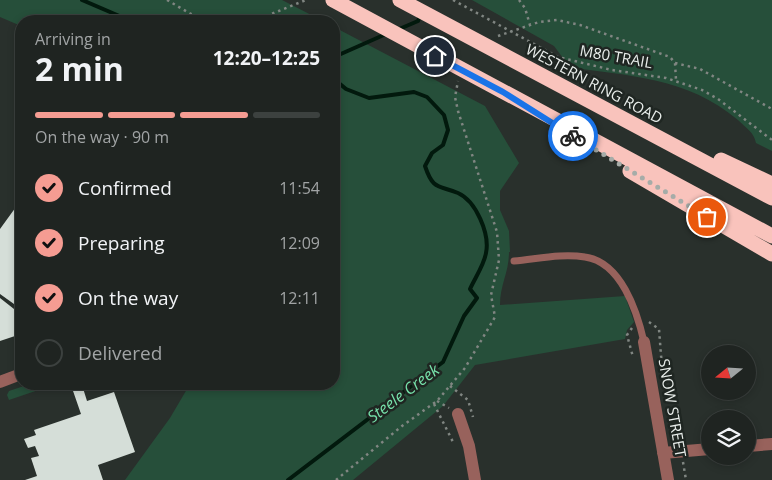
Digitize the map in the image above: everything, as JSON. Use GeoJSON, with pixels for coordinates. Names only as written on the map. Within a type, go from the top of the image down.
{"type":"FeatureCollection","features":[{"type":"Feature","properties":{"kind":"highway"},"geometry":{"type":"LineString","coordinates":[[333,0],[772,236]]}},
{"type":"Feature","properties":{"kind":"highway","name":"WESTERN RING ROAD"},"geometry":{"type":"LineString","coordinates":[[400,0],[772,198]]}},
{"type":"Feature","properties":{"kind":"highway"},"geometry":{"type":"LineString","coordinates":[[532,70],[772,184]]}},
{"type":"Feature","properties":{"kind":"highway"},"geometry":{"type":"LineString","coordinates":[[503,92],[675,199],[772,254]]}},
{"type":"Feature","properties":{"kind":"street","name":"SNOW STREET"},"geometry":{"type":"LineString","coordinates":[[644,342],[668,480]]}},
{"type":"Feature","properties":{"kind":"street"},"geometry":{"type":"LineString","coordinates":[[0,382],[15,376]]}},
{"type":"Feature","properties":{"kind":"street"},"geometry":{"type":"LineString","coordinates":[[458,414],[469,446],[475,480]]}},
{"type":"Feature","properties":{"kind":"street"},"geometry":{"type":"LineString","coordinates":[[756,445],[772,444]]}},
{"type":"Feature","properties":{"kind":"street"},"geometry":{"type":"LineString","coordinates":[[663,452],[701,450]]}},
{"type":"Feature","properties":{"kind":"lane"},"geometry":{"type":"LineString","coordinates":[[514,261],[584,256],[602,264],[623,286],[634,307],[644,342]]}},
{"type":"Feature","properties":{"kind":"path"},"geometry":{"type":"LineString","coordinates":[[167,0],[194,15]]}},
{"type":"Feature","properties":{"kind":"path"},"geometry":{"type":"LineString","coordinates":[[269,15],[306,0]]}},
{"type":"Feature","properties":{"kind":"path","name":"M80 TRAIL"},"geometry":{"type":"LineString","coordinates":[[453,0],[554,55],[612,70],[666,78],[689,85],[718,99],[772,140]]}},
{"type":"Feature","properties":{"kind":"path"},"geometry":{"type":"LineString","coordinates":[[519,0],[525,8],[530,25]]}},
{"type":"Feature","properties":{"kind":"path"},"geometry":{"type":"LineString","coordinates":[[675,63],[700,69],[772,110]]}},
{"type":"Feature","properties":{"kind":"path"},"geometry":{"type":"LineString","coordinates":[[336,480],[402,426],[434,404],[465,368],[495,317],[491,295],[500,260],[497,232],[480,181]]}},
{"type":"Feature","properties":{"kind":"path"},"geometry":{"type":"LineString","coordinates":[[434,404],[457,450]]}},
{"type":"Feature","properties":{"kind":"green space"},"geometry":{"type":"Polygon","coordinates":[[[0,0],[282,0],[311,15],[15,15],[15,23],[0,17],[0,0]]]}},
{"type":"Feature","properties":{"kind":"green space"},"geometry":{"type":"Polygon","coordinates":[[[472,0],[772,0],[772,151],[756,143],[752,133],[738,120],[719,106],[698,95],[678,87],[635,76],[566,67],[563,58],[554,46],[472,0]]]}},
{"type":"Feature","properties":{"kind":"green space"},"geometry":{"type":"Polygon","coordinates":[[[340,30],[485,106],[519,163],[500,191],[500,210],[509,231],[510,252],[501,291],[500,305],[625,296],[634,322],[627,330],[625,339],[475,365],[443,406],[353,480],[125,480],[170,418],[186,390],[340,390],[340,30]]]}},
{"type":"Feature","properties":{"kind":"green space"},"geometry":{"type":"Polygon","coordinates":[[[15,389],[38,390],[9,400],[7,395],[9,391],[15,389]]]}},
{"type":"Feature","properties":{"kind":"building"},"geometry":{"type":"Polygon","coordinates":[[[15,208],[15,305],[0,294],[0,229],[15,208]]]}},
{"type":"Feature","properties":{"kind":"building"},"geometry":{"type":"Polygon","coordinates":[[[0,298],[14,309],[15,336],[0,341],[0,298]]]}},
{"type":"Feature","properties":{"kind":"building"},"geometry":{"type":"Polygon","coordinates":[[[73,390],[84,390],[87,401],[114,392],[135,452],[98,465],[103,480],[25,480],[37,476],[31,458],[39,456],[35,446],[28,448],[24,439],[36,435],[34,430],[81,414],[73,390]]]}},
{"type":"Feature","properties":{"kind":"waterway","name":"Steele Creek"},"geometry":{"type":"LineString","coordinates":[[82,0],[117,15]]}},
{"type":"Feature","properties":{"kind":"waterway","name":"Steele Creek"},"geometry":{"type":"LineString","coordinates":[[397,30],[418,21],[420,16]]}},
{"type":"Feature","properties":{"kind":"waterway","name":"Steele Creek"},"geometry":{"type":"LineString","coordinates":[[340,54],[386,34]]}},
{"type":"Feature","properties":{"kind":"waterway","name":"Steele Creek"},"geometry":{"type":"LineString","coordinates":[[288,480],[443,362],[464,316],[477,298],[470,289],[486,253],[487,245],[484,228],[476,210],[465,197],[437,186],[431,179],[425,166],[432,153],[443,145],[448,130],[444,115],[427,97],[414,92],[369,98],[346,89],[340,84]]}},
{"type":"Feature","properties":{"kind":"way so far"},"geometry":{"type":"LineString","coordinates":[[573,136],[707,217]]}},
{"type":"Feature","properties":{"kind":"route"},"geometry":{"type":"LineString","coordinates":[[435,56],[503,92],[573,136]]}}]}
